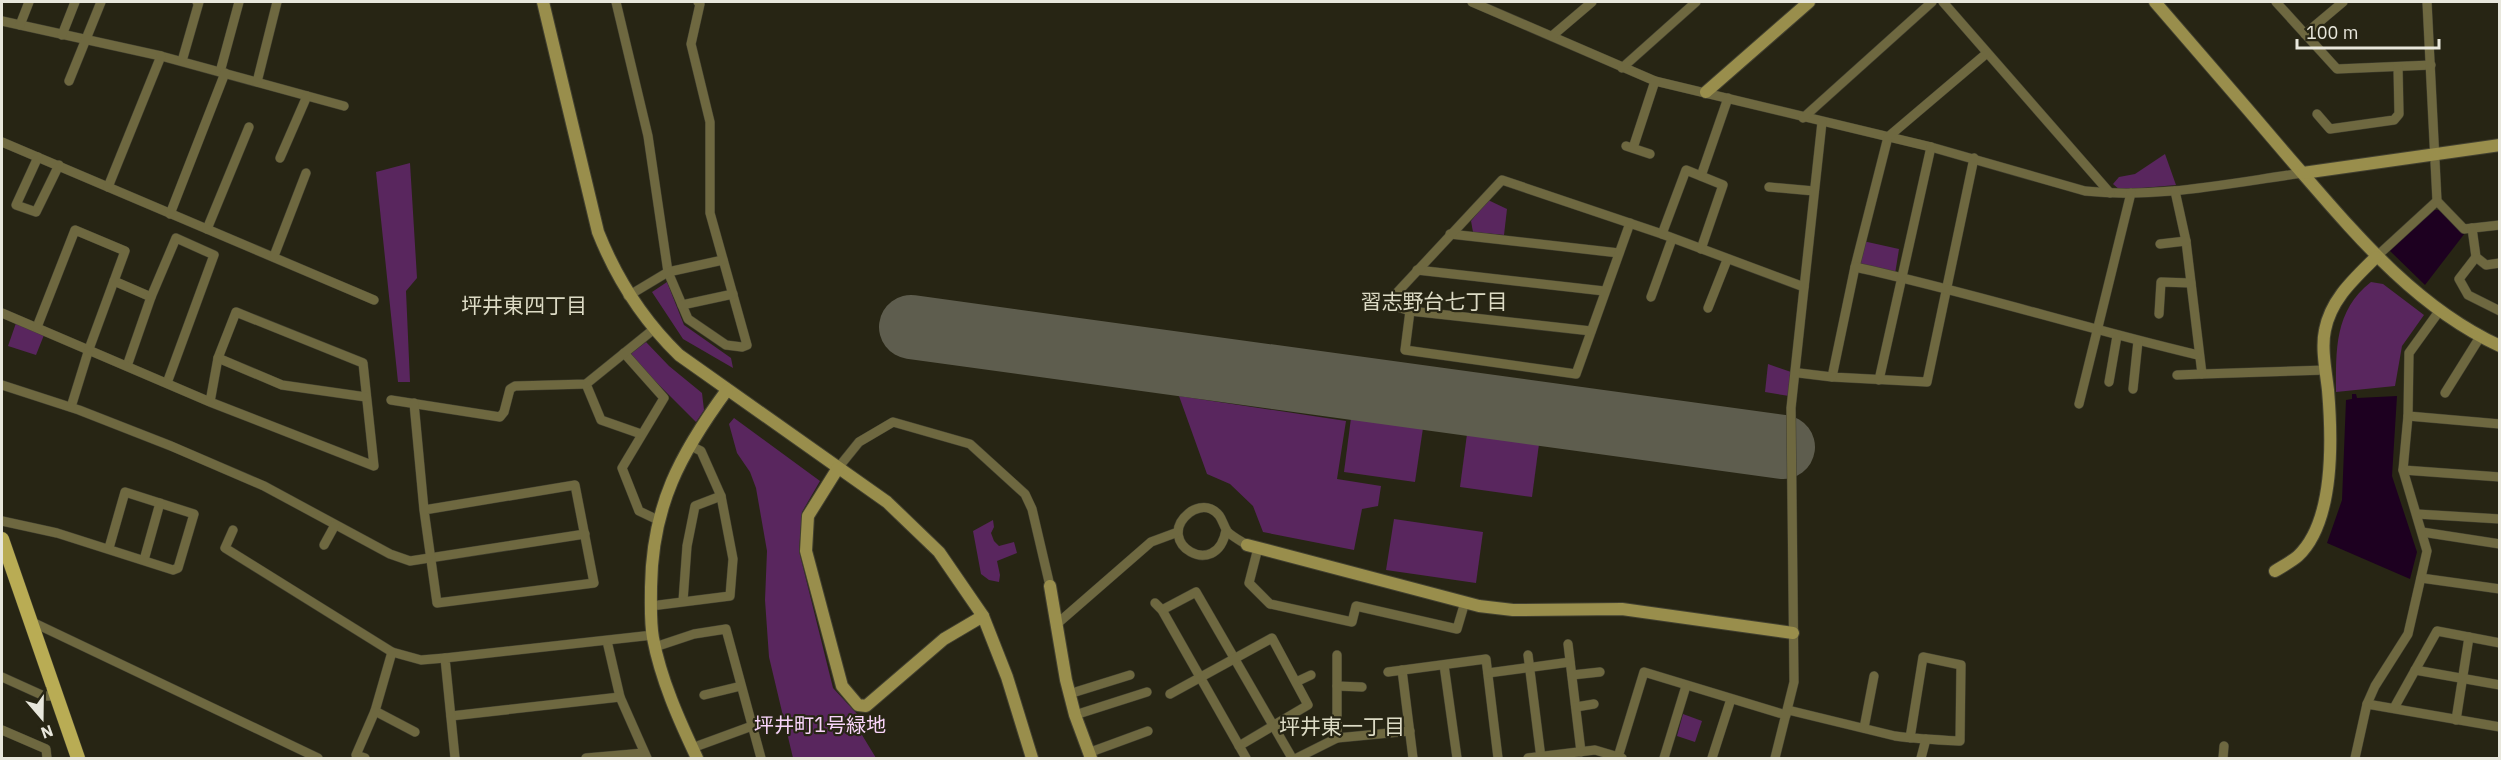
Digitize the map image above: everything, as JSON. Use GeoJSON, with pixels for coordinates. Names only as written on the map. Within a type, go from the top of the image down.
{"type":"FeatureCollection","features":[{"type":"Feature","properties":{"kind":"main road"},"geometry":{"type":"LineString","coordinates":[[2,539],[78,759]]}},
{"type":"Feature","properties":{"kind":"street"},"geometry":{"type":"LineString","coordinates":[[20,25],[29,2]]}},
{"type":"Feature","properties":{"kind":"street"},"geometry":{"type":"LineString","coordinates":[[62,35],[75,2]]}},
{"type":"Feature","properties":{"kind":"street"},"geometry":{"type":"LineString","coordinates":[[69,81],[100,2]]}},
{"type":"Feature","properties":{"kind":"street"},"geometry":{"type":"LineString","coordinates":[[182,62],[199,2],[197,2]]}},
{"type":"Feature","properties":{"kind":"street"},"geometry":{"type":"LineString","coordinates":[[170,214],[223,73],[239,2]]}},
{"type":"Feature","properties":{"kind":"street"},"geometry":{"type":"LineString","coordinates":[[257,82],[277,2]]}},
{"type":"Feature","properties":{"kind":"street"},"geometry":{"type":"LineString","coordinates":[[543,2],[591,210],[610,262],[628,296],[654,329],[679,355],[887,502],[923,535],[958,577],[982,616],[1008,677],[1032,759]]}},
{"type":"Feature","properties":{"kind":"street"},"geometry":{"type":"LineString","coordinates":[[616,2],[648,136],[668,272],[688,319],[726,345],[742,347],[747,345],[710,213],[710,122],[691,44],[700,4],[698,2]]}},
{"type":"Feature","properties":{"kind":"street"},"geometry":{"type":"LineString","coordinates":[[1552,36],[1592,2]]}},
{"type":"Feature","properties":{"kind":"street"},"geometry":{"type":"LineString","coordinates":[[1622,68],[1696,2]]}},
{"type":"Feature","properties":{"kind":"street"},"geometry":{"type":"LineString","coordinates":[[1706,92],[1809,2]]}},
{"type":"Feature","properties":{"kind":"street"},"geometry":{"type":"LineString","coordinates":[[1803,118],[1932,2]]}},
{"type":"Feature","properties":{"kind":"street"},"geometry":{"type":"LineString","coordinates":[[1943,2],[2110,194]]}},
{"type":"Feature","properties":{"kind":"street"},"geometry":{"type":"LineString","coordinates":[[2155,2],[2376,257],[2440,310],[2480,337],[2499,346]]}},
{"type":"Feature","properties":{"kind":"street"},"geometry":{"type":"LineString","coordinates":[[2276,2],[2337,69],[2431,65]]}},
{"type":"Feature","properties":{"kind":"street"},"geometry":{"type":"LineString","coordinates":[[2305,34],[2343,2]]}},
{"type":"Feature","properties":{"kind":"street"},"geometry":{"type":"LineString","coordinates":[[2427,2],[2437,201],[2464,229],[2499,225]]}},
{"type":"Feature","properties":{"kind":"street"},"geometry":{"type":"LineString","coordinates":[[1479,3],[1655,81],[1931,147],[2085,191],[2110,194],[2175,191],[2499,145]]}},
{"type":"Feature","properties":{"kind":"street"},"geometry":{"type":"LineString","coordinates":[[2,21],[161,56],[344,106]]}},
{"type":"Feature","properties":{"kind":"street"},"geometry":{"type":"LineString","coordinates":[[1832,376],[1855,267],[1888,137],[1987,53]]}},
{"type":"Feature","properties":{"kind":"street"},"geometry":{"type":"LineString","coordinates":[[108,188],[161,56]]}},
{"type":"Feature","properties":{"kind":"street"},"geometry":{"type":"LineString","coordinates":[[2317,114],[2330,129],[2394,120],[2399,114],[2398,67]]}},
{"type":"Feature","properties":{"kind":"street"},"geometry":{"type":"LineString","coordinates":[[1650,153],[1629,147],[1655,81]]}},
{"type":"Feature","properties":{"kind":"street"},"geometry":{"type":"LineString","coordinates":[[280,158],[307,96]]}},
{"type":"Feature","properties":{"kind":"street"},"geometry":{"type":"LineString","coordinates":[[1701,176],[1728,98]]}},
{"type":"Feature","properties":{"kind":"street"},"geometry":{"type":"LineString","coordinates":[[1775,759],[1794,682],[1791,408],[1822,122]]}},
{"type":"Feature","properties":{"kind":"street"},"geometry":{"type":"LineString","coordinates":[[207,229],[249,127]]}},
{"type":"Feature","properties":{"kind":"street"},"geometry":{"type":"LineString","coordinates":[[2,142],[374,300]]}},
{"type":"Feature","properties":{"kind":"street"},"geometry":{"type":"LineString","coordinates":[[1879,380],[1900,277],[1931,147]]}},
{"type":"Feature","properties":{"kind":"street"},"geometry":{"type":"LineString","coordinates":[[38,157],[16,205],[36,212],[59,165]]}},
{"type":"Feature","properties":{"kind":"street"},"geometry":{"type":"LineString","coordinates":[[1799,374],[1927,382],[1974,158]]}},
{"type":"Feature","properties":{"kind":"street"},"geometry":{"type":"LineString","coordinates":[[1662,234],[1686,170],[1723,185],[1701,249]]}},
{"type":"Feature","properties":{"kind":"street"},"geometry":{"type":"LineString","coordinates":[[274,256],[306,173]]}},
{"type":"Feature","properties":{"kind":"street"},"geometry":{"type":"LineString","coordinates":[[1591,331],[1410,310],[1398,307],[1391,299],[1502,180],[1662,234],[1804,287]]}},
{"type":"Feature","properties":{"kind":"street"},"geometry":{"type":"LineString","coordinates":[[1768,187],[1814,191]]}},
{"type":"Feature","properties":{"kind":"street"},"geometry":{"type":"LineString","coordinates":[[2175,191],[2186,241],[2202,374]]}},
{"type":"Feature","properties":{"kind":"street"},"geometry":{"type":"LineString","coordinates":[[2079,404],[2131,193]]}},
{"type":"Feature","properties":{"kind":"street"},"geometry":{"type":"LineString","coordinates":[[2275,571],[2299,555],[2307,545],[2326,494],[2331,429],[2324,332],[2331,311],[2342,292],[2437,201]]}},
{"type":"Feature","properties":{"kind":"street"},"geometry":{"type":"LineString","coordinates":[[1410,310],[1405,350],[1575,374],[1630,223]]}},
{"type":"Feature","properties":{"kind":"street"},"geometry":{"type":"LineString","coordinates":[[2472,228],[2476,257],[2486,265],[2499,263]]}},
{"type":"Feature","properties":{"kind":"street"},"geometry":{"type":"LineString","coordinates":[[37,327],[75,230],[125,251],[89,348],[71,407]]}},
{"type":"Feature","properties":{"kind":"street"},"geometry":{"type":"LineString","coordinates":[[1450,234],[1619,252]]}},
{"type":"Feature","properties":{"kind":"street"},"geometry":{"type":"LineString","coordinates":[[128,366],[151,297],[176,238],[214,255],[168,383]]}},
{"type":"Feature","properties":{"kind":"street"},"geometry":{"type":"LineString","coordinates":[[1651,297],[1672,238]]}},
{"type":"Feature","properties":{"kind":"street"},"geometry":{"type":"LineString","coordinates":[[2160,244],[2186,241]]}},
{"type":"Feature","properties":{"kind":"street"},"geometry":{"type":"LineString","coordinates":[[2476,257],[2459,279],[2468,295],[2499,311]]}},
{"type":"Feature","properties":{"kind":"street"},"geometry":{"type":"LineString","coordinates":[[628,296],[668,272],[723,260]]}},
{"type":"Feature","properties":{"kind":"street"},"geometry":{"type":"LineString","coordinates":[[1708,309],[1727,260]]}},
{"type":"Feature","properties":{"kind":"street"},"geometry":{"type":"LineString","coordinates":[[1855,267],[1947,288],[2117,336],[2198,355]]}},
{"type":"Feature","properties":{"kind":"street"},"geometry":{"type":"LineString","coordinates":[[1417,270],[1604,291]]}},
{"type":"Feature","properties":{"kind":"street"},"geometry":{"type":"LineString","coordinates":[[114,280],[151,297]]}},
{"type":"Feature","properties":{"kind":"street"},"geometry":{"type":"LineString","coordinates":[[2159,314],[2162,282],[2191,284]]}},
{"type":"Feature","properties":{"kind":"street"},"geometry":{"type":"LineString","coordinates":[[682,305],[733,294]]}},
{"type":"Feature","properties":{"kind":"street"},"geometry":{"type":"LineString","coordinates":[[2356,758],[2367,704],[2375,686],[2408,634],[2427,551],[2403,470],[2408,416],[2409,353],[2440,310]]}},
{"type":"Feature","properties":{"kind":"street"},"geometry":{"type":"LineString","coordinates":[[2,313],[89,348],[210,402],[374,466],[363,363],[236,312],[218,358],[210,402]]}},
{"type":"Feature","properties":{"kind":"street"},"geometry":{"type":"LineString","coordinates":[[391,400],[500,417],[504,412],[510,389],[515,386],[586,384],[654,329]]}},
{"type":"Feature","properties":{"kind":"street"},"geometry":{"type":"LineString","coordinates":[[2109,382],[2117,336]]}},
{"type":"Feature","properties":{"kind":"street"},"geometry":{"type":"LineString","coordinates":[[2445,393],[2480,337]]}},
{"type":"Feature","properties":{"kind":"street"},"geometry":{"type":"LineString","coordinates":[[2133,389],[2138,341]]}},
{"type":"Feature","properties":{"kind":"street"},"geometry":{"type":"LineString","coordinates":[[624,353],[664,398],[622,468],[639,511],[658,520]]}},
{"type":"Feature","properties":{"kind":"street"},"geometry":{"type":"LineString","coordinates":[[218,358],[282,385],[366,398]]}},
{"type":"Feature","properties":{"kind":"street"},"geometry":{"type":"LineString","coordinates":[[2177,375],[2326,370]]}},
{"type":"Feature","properties":{"kind":"street"},"geometry":{"type":"LineString","coordinates":[[586,384],[601,420],[641,434]]}},
{"type":"Feature","properties":{"kind":"street"},"geometry":{"type":"LineString","coordinates":[[2,385],[71,407],[264,486],[390,554],[410,561],[585,534]]}},
{"type":"Feature","properties":{"kind":"street"},"geometry":{"type":"LineString","coordinates":[[727,390],[689,445],[666,494],[658,520],[652,561],[651,606],[654,641],[665,680],[695,753],[752,726]]}},
{"type":"Feature","properties":{"kind":"street"},"geometry":{"type":"LineString","coordinates":[[414,403],[424,510],[437,603],[594,584],[575,485],[424,510]]}},
{"type":"Feature","properties":{"kind":"street"},"geometry":{"type":"LineString","coordinates":[[2408,416],[2499,423]]}},
{"type":"Feature","properties":{"kind":"street"},"geometry":{"type":"LineString","coordinates":[[982,616],[944,639],[866,706],[858,705],[842,686],[806,551],[808,516],[838,468],[859,442],[893,422],[970,444],[1025,494],[1032,509],[1050,586],[1075,715],[1090,756],[1148,731]]}},
{"type":"Feature","properties":{"kind":"street"},"geometry":{"type":"LineString","coordinates":[[651,606],[730,596],[733,559],[721,496],[701,451],[689,445]]}},
{"type":"Feature","properties":{"kind":"street"},"geometry":{"type":"LineString","coordinates":[[2403,470],[2499,477]]}},
{"type":"Feature","properties":{"kind":"street"},"geometry":{"type":"LineString","coordinates":[[2,521],[57,533],[173,570],[178,568],[194,514],[125,492],[109,548]]}},
{"type":"Feature","properties":{"kind":"street"},"geometry":{"type":"LineString","coordinates":[[683,601],[687,546],[695,506],[721,496]]}},
{"type":"Feature","properties":{"kind":"street"},"geometry":{"type":"LineString","coordinates":[[144,560],[160,503]]}},
{"type":"Feature","properties":{"kind":"street"},"geometry":{"type":"LineString","coordinates":[[1205,508],[1214,510],[1221,517],[1226,530],[1224,543],[1219,550],[1210,554],[1193,554],[1183,547],[1178,532],[1179,524],[1185,517],[1193,510],[1205,508]]}},
{"type":"Feature","properties":{"kind":"street"},"geometry":{"type":"LineString","coordinates":[[2417,514],[2499,519]]}},
{"type":"Feature","properties":{"kind":"street"},"geometry":{"type":"LineString","coordinates":[[324,545],[335,525]]}},
{"type":"Feature","properties":{"kind":"street"},"geometry":{"type":"LineString","coordinates":[[233,530],[225,548],[392,652],[421,660],[607,641],[654,641],[726,629],[761,759]]}},
{"type":"Feature","properties":{"kind":"street"},"geometry":{"type":"LineString","coordinates":[[1226,530],[1252,546]]}},
{"type":"Feature","properties":{"kind":"street"},"geometry":{"type":"LineString","coordinates":[[1058,623],[1151,542],[1178,532]]}},
{"type":"Feature","properties":{"kind":"street"},"geometry":{"type":"LineString","coordinates":[[2422,532],[2499,544]]}},
{"type":"Feature","properties":{"kind":"street"},"geometry":{"type":"LineString","coordinates":[[1224,543],[1252,546],[1465,602],[1513,610],[1622,609],[1793,633]]}},
{"type":"Feature","properties":{"kind":"street"},"geometry":{"type":"LineString","coordinates":[[1252,546],[1248,583],[1270,604],[1352,622],[1356,606],[1457,629],[1465,602]]}},
{"type":"Feature","properties":{"kind":"street"},"geometry":{"type":"LineString","coordinates":[[2421,578],[2499,589]]}},
{"type":"Feature","properties":{"kind":"street"},"geometry":{"type":"LineString","coordinates":[[1246,759],[1201,676],[1158,606],[1196,592],[1292,759]]}},
{"type":"Feature","properties":{"kind":"street"},"geometry":{"type":"LineString","coordinates":[[30,621],[318,759]]}},
{"type":"Feature","properties":{"kind":"street"},"geometry":{"type":"LineString","coordinates":[[2394,708],[2437,631],[2499,643]]}},
{"type":"Feature","properties":{"kind":"street"},"geometry":{"type":"LineString","coordinates":[[2456,720],[2469,637]]}},
{"type":"Feature","properties":{"kind":"street"},"geometry":{"type":"LineString","coordinates":[[1170,694],[1272,638],[1308,705],[1239,746]]}},
{"type":"Feature","properties":{"kind":"street"},"geometry":{"type":"LineString","coordinates":[[586,759],[645,756],[620,696],[607,641]]}},
{"type":"Feature","properties":{"kind":"street"},"geometry":{"type":"LineString","coordinates":[[1568,644],[1581,752]]}},
{"type":"Feature","properties":{"kind":"street"},"geometry":{"type":"LineString","coordinates":[[364,759],[356,754],[375,711],[392,652]]}},
{"type":"Feature","properties":{"kind":"street"},"geometry":{"type":"LineString","coordinates":[[1528,655],[1540,758]]}},
{"type":"Feature","properties":{"kind":"street"},"geometry":{"type":"LineString","coordinates":[[1336,738],[1337,656]]}},
{"type":"Feature","properties":{"kind":"street"},"geometry":{"type":"LineString","coordinates":[[1528,759],[1595,750],[1620,758],[1644,672],[1731,699],[1787,713],[1910,738],[1960,741],[1961,665],[1923,657],[1910,738]]}},
{"type":"Feature","properties":{"kind":"street"},"geometry":{"type":"LineString","coordinates":[[445,658],[454,759]]}},
{"type":"Feature","properties":{"kind":"street"},"geometry":{"type":"LineString","coordinates":[[1388,672],[1486,659],[1498,759]]}},
{"type":"Feature","properties":{"kind":"street"},"geometry":{"type":"LineString","coordinates":[[1488,673],[1570,662]]}},
{"type":"Feature","properties":{"kind":"street"},"geometry":{"type":"LineString","coordinates":[[1444,665],[1457,759]]}},
{"type":"Feature","properties":{"kind":"street"},"geometry":{"type":"LineString","coordinates":[[1402,670],[1413,759]]}},
{"type":"Feature","properties":{"kind":"street"},"geometry":{"type":"LineString","coordinates":[[2415,670],[2499,685]]}},
{"type":"Feature","properties":{"kind":"street"},"geometry":{"type":"LineString","coordinates":[[1572,675],[1600,672]]}},
{"type":"Feature","properties":{"kind":"street"},"geometry":{"type":"LineString","coordinates":[[1070,694],[1130,675]]}},
{"type":"Feature","properties":{"kind":"street"},"geometry":{"type":"LineString","coordinates":[[1296,682],[1311,675]]}},
{"type":"Feature","properties":{"kind":"street"},"geometry":{"type":"LineString","coordinates":[[1864,728],[1874,676]]}},
{"type":"Feature","properties":{"kind":"street"},"geometry":{"type":"LineString","coordinates":[[2,677],[44,696],[56,696]]}},
{"type":"Feature","properties":{"kind":"street"},"geometry":{"type":"LineString","coordinates":[[704,695],[741,686]]}},
{"type":"Feature","properties":{"kind":"street"},"geometry":{"type":"LineString","coordinates":[[1336,686],[1362,687]]}},
{"type":"Feature","properties":{"kind":"street"},"geometry":{"type":"LineString","coordinates":[[1664,759],[1686,686]]}},
{"type":"Feature","properties":{"kind":"street"},"geometry":{"type":"LineString","coordinates":[[1075,715],[1147,692]]}},
{"type":"Feature","properties":{"kind":"street"},"geometry":{"type":"LineString","coordinates":[[451,716],[620,696]]}},
{"type":"Feature","properties":{"kind":"street"},"geometry":{"type":"LineString","coordinates":[[1712,759],[1731,699]]}},
{"type":"Feature","properties":{"kind":"street"},"geometry":{"type":"LineString","coordinates":[[1575,707],[1594,704]]}},
{"type":"Feature","properties":{"kind":"street"},"geometry":{"type":"LineString","coordinates":[[2367,704],[2499,728]]}},
{"type":"Feature","properties":{"kind":"street"},"geometry":{"type":"LineString","coordinates":[[375,711],[415,732]]}},
{"type":"Feature","properties":{"kind":"street"},"geometry":{"type":"LineString","coordinates":[[2,730],[46,749],[47,759]]}},
{"type":"Feature","properties":{"kind":"street"},"geometry":{"type":"LineString","coordinates":[[1297,759],[1336,738],[1410,731]]}},
{"type":"Feature","properties":{"kind":"street"},"geometry":{"type":"LineString","coordinates":[[1921,759],[1926,739]]}},
{"type":"Feature","properties":{"kind":"street"},"geometry":{"type":"LineString","coordinates":[[2223,759],[2224,746]]}},
{"type":"Feature","properties":{"kind":"green space"},"geometry":{"type":"Polygon","coordinates":[[[2165,154],[2176,185],[2120,190],[2113,184],[2119,177],[2135,174],[2165,154]]]}},
{"type":"Feature","properties":{"kind":"green space"},"geometry":{"type":"Polygon","coordinates":[[[410,163],[417,278],[406,291],[410,382],[398,382],[376,172],[410,163]]]}},
{"type":"Feature","properties":{"kind":"green space"},"geometry":{"type":"Polygon","coordinates":[[[1488,200],[1507,209],[1504,235],[1473,232],[1471,221],[1488,200]]]}},
{"type":"Feature","properties":{"kind":"green space"},"geometry":{"type":"Polygon","coordinates":[[[1863,241],[1899,249],[1895,274],[1857,264],[1863,241]]]}},
{"type":"Feature","properties":{"kind":"green space"},"geometry":{"type":"Polygon","coordinates":[[[667,282],[684,325],[731,358],[733,368],[683,339],[652,292],[667,282]]]}},
{"type":"Feature","properties":{"kind":"green space"},"geometry":{"type":"Polygon","coordinates":[[[2371,282],[2383,284],[2424,315],[2402,346],[2395,386],[2336,392],[2337,346],[2344,318],[2359,293],[2371,282]]]}},
{"type":"Feature","properties":{"kind":"green space"},"geometry":{"type":"Polygon","coordinates":[[[16,323],[44,335],[36,355],[8,346],[16,323]]]}},
{"type":"Feature","properties":{"kind":"green space"},"geometry":{"type":"Polygon","coordinates":[[[646,342],[669,366],[702,393],[704,410],[696,422],[629,355],[646,342]]]}},
{"type":"Feature","properties":{"kind":"green space"},"geometry":{"type":"Polygon","coordinates":[[[1768,364],[1791,372],[1789,396],[1765,392],[1768,364]]]}},
{"type":"Feature","properties":{"kind":"green space"},"geometry":{"type":"Polygon","coordinates":[[[1179,396],[1346,421],[1337,479],[1381,486],[1378,506],[1362,509],[1354,550],[1263,532],[1253,506],[1230,484],[1207,474],[1179,396]]]}},
{"type":"Feature","properties":{"kind":"green space","name":"坪井町1号緑地"},"geometry":{"type":"Polygon","coordinates":[[[734,418],[820,481],[802,512],[799,551],[833,688],[858,715],[859,730],[876,758],[793,758],[769,657],[765,600],[767,551],[756,488],[750,472],[737,453],[729,424],[734,418]]]}},
{"type":"Feature","properties":{"kind":"green space"},"geometry":{"type":"Polygon","coordinates":[[[1351,418],[1423,428],[1415,482],[1344,472],[1351,418]]]}},
{"type":"Feature","properties":{"kind":"green space"},"geometry":{"type":"Polygon","coordinates":[[[1467,434],[1539,444],[1532,497],[1460,487],[1467,434]]]}},
{"type":"Feature","properties":{"kind":"green space"},"geometry":{"type":"Polygon","coordinates":[[[1394,519],[1483,532],[1476,583],[1386,570],[1394,519]]]}},
{"type":"Feature","properties":{"kind":"green space"},"geometry":{"type":"Polygon","coordinates":[[[993,520],[994,527],[991,533],[994,541],[999,546],[1014,542],[1017,553],[997,561],[999,582],[989,580],[981,574],[973,531],[993,520]]]}},
{"type":"Feature","properties":{"kind":"green space"},"geometry":{"type":"Polygon","coordinates":[[[1683,714],[1702,721],[1695,742],[1677,736],[1683,714]]]}},
{"type":"Feature","properties":{"kind":"shaded area"},"geometry":{"type":"Polygon","coordinates":[[[2433,210],[2439,210],[2465,233],[2425,285],[2389,250],[2433,210]]]}},
{"type":"Feature","properties":{"kind":"shaded area"},"geometry":{"type":"Polygon","coordinates":[[[2352,394],[2356,394],[2357,398],[2397,396],[2392,476],[2417,552],[2410,579],[2327,543],[2342,500],[2346,400],[2352,399],[2352,394]]]}},
{"type":"Feature","properties":{"kind":"runway"},"geometry":{"type":"LineString","coordinates":[[911,327],[1783,447]]}},
{"type":"Feature","properties":{"kind":"district","name":"習志野台七丁目"},"geometry":{"type":"Point","coordinates":[1434,302]}},
{"type":"Feature","properties":{"kind":"district","name":"坪井東四丁目"},"geometry":{"type":"Point","coordinates":[524,306]}},
{"type":"Feature","properties":{"kind":"district","name":"坪井東一丁目"},"geometry":{"type":"Point","coordinates":[1342,727]}}]}
